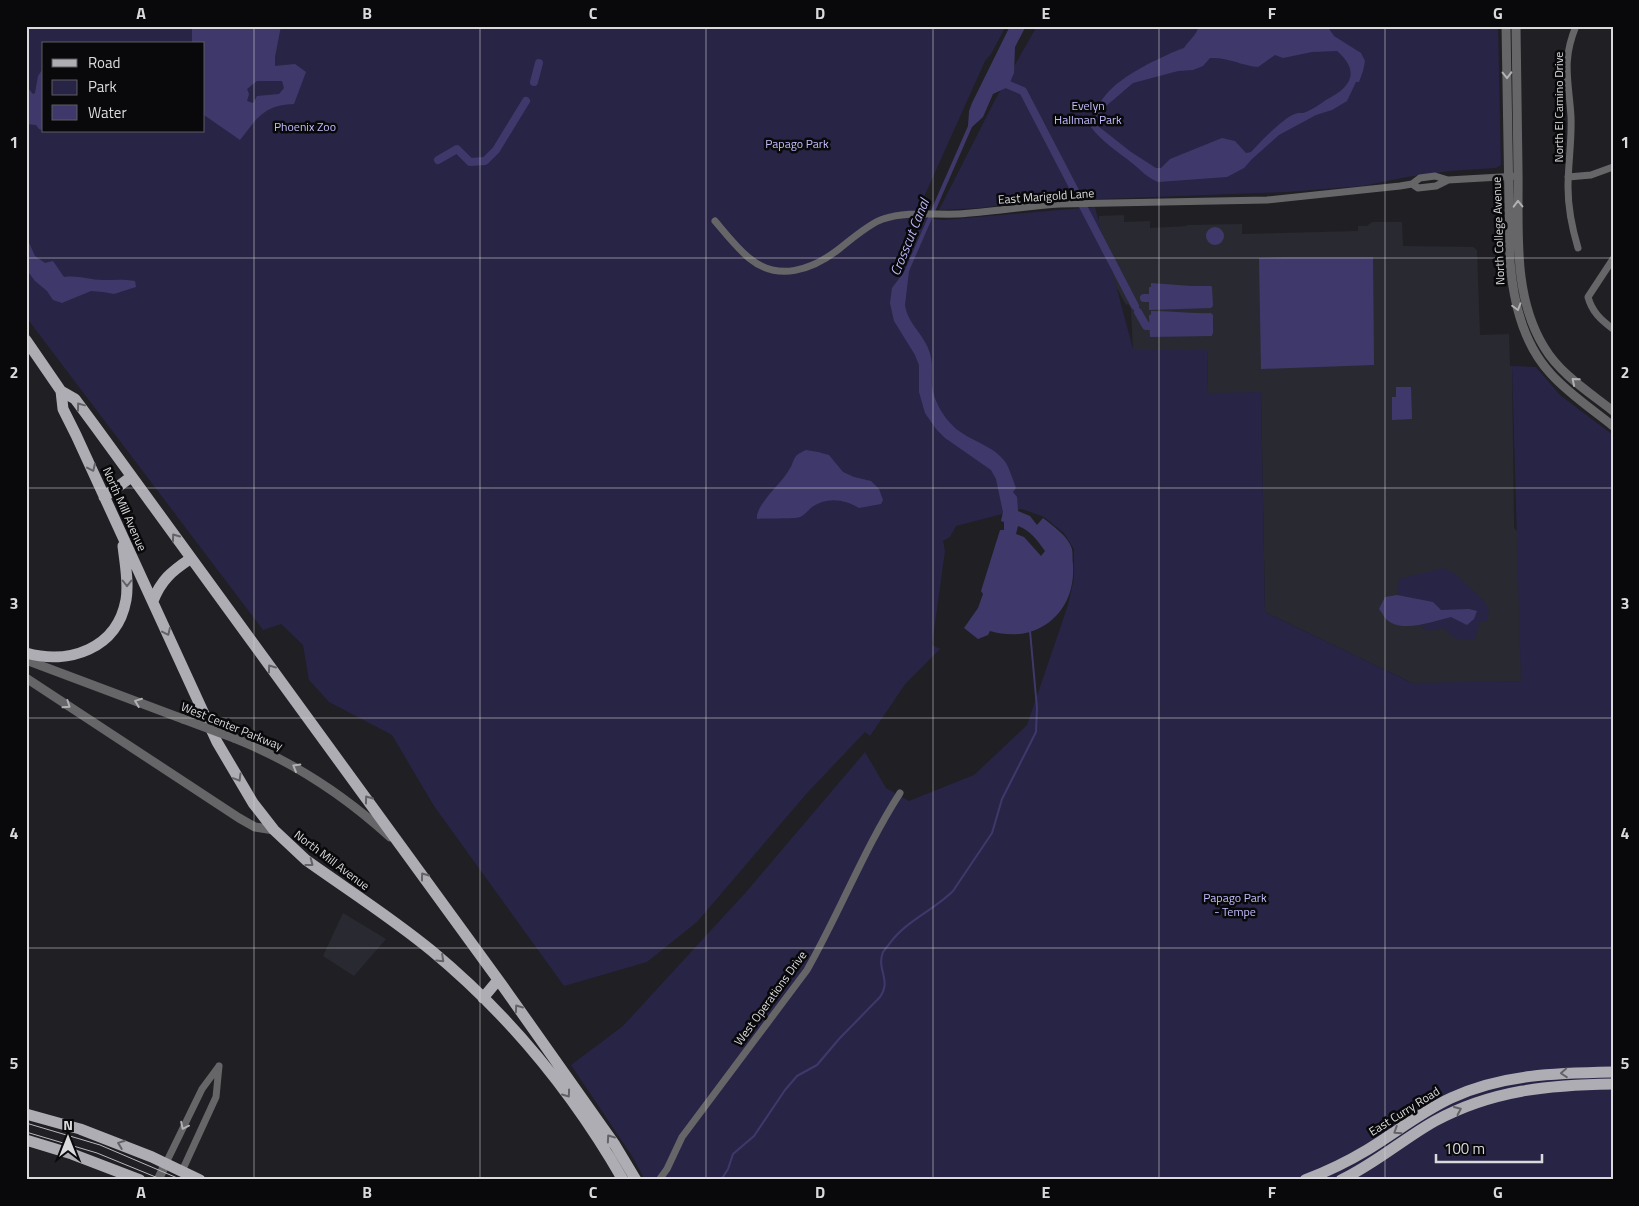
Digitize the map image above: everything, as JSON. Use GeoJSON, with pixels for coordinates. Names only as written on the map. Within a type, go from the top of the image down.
{"type":"FeatureCollection","features":[{"type":"Feature","properties":{"kind":"main road","name":"North Mill Avenue"},"geometry":{"type":"LineString","coordinates":[[26,340],[61,392],[63,409],[217,742],[253,803],[274,830],[306,860],[432,951],[483,998],[538,1055],[591,1129],[623,1180]]}},
{"type":"Feature","properties":{"kind":"main road","name":"North Mill Avenue"},"geometry":{"type":"LineString","coordinates":[[61,392],[75,399],[407,853],[605,1130],[636,1180]]}},
{"type":"Feature","properties":{"kind":"main road"},"geometry":{"type":"LineString","coordinates":[[104,497],[131,476]]}},
{"type":"Feature","properties":{"kind":"main road"},"geometry":{"type":"LineString","coordinates":[[26,653],[48,658],[70,656],[90,648],[110,631],[122,612],[126,597],[127,575],[121,535]]}},
{"type":"Feature","properties":{"kind":"main road"},"geometry":{"type":"LineString","coordinates":[[153,601],[162,582],[176,568],[190,558]]}},
{"type":"Feature","properties":{"kind":"main road"},"geometry":{"type":"LineString","coordinates":[[483,998],[498,980]]}},
{"type":"Feature","properties":{"kind":"main road","name":"East Curry Road"},"geometry":{"type":"LineString","coordinates":[[1304,1180],[1342,1164],[1366,1151],[1431,1108],[1452,1097],[1477,1088],[1520,1077],[1576,1072],[1613,1072]]}},
{"type":"Feature","properties":{"kind":"main road","name":"East Curry Road"},"geometry":{"type":"LineString","coordinates":[[1341,1180],[1370,1164],[1435,1121],[1458,1109],[1482,1100],[1543,1087],[1613,1084]]}},
{"type":"Feature","properties":{"kind":"main road"},"geometry":{"type":"LineString","coordinates":[[26,1114],[80,1129],[166,1163],[180,1175],[200,1180]]}},
{"type":"Feature","properties":{"kind":"main road"},"geometry":{"type":"LineString","coordinates":[[26,1140],[72,1154],[140,1180]]}},
{"type":"Feature","properties":{"kind":"street","name":"North College Avenue"},"geometry":{"type":"LineString","coordinates":[[1506,26],[1512,288],[1517,309],[1524,331],[1550,373],[1569,391],[1613,426]]}},
{"type":"Feature","properties":{"kind":"street","name":"North College Avenue"},"geometry":{"type":"LineString","coordinates":[[1516,26],[1521,282],[1526,307],[1544,348],[1557,365],[1613,411]]}},
{"type":"Feature","properties":{"kind":"street","name":"North El Camino Drive"},"geometry":{"type":"LineString","coordinates":[[1576,26],[1567,56],[1567,83],[1571,119],[1568,176],[1570,220],[1578,248]]}},
{"type":"Feature","properties":{"kind":"street"},"geometry":{"type":"LineString","coordinates":[[1568,176],[1591,175],[1613,167]]}},
{"type":"Feature","properties":{"kind":"street","name":"East Marigold Lane"},"geometry":{"type":"LineString","coordinates":[[715,221],[750,259],[765,267],[782,272],[798,271],[823,261],[881,220],[913,214],[957,214],[1060,204],[1276,199],[1412,184],[1418,178],[1435,176],[1448,180],[1518,176]]}},
{"type":"Feature","properties":{"kind":"street"},"geometry":{"type":"LineString","coordinates":[[1613,259],[1588,297],[1591,307],[1601,320],[1613,329]]}},
{"type":"Feature","properties":{"kind":"street","name":"West Center Parkway"},"geometry":{"type":"LineString","coordinates":[[26,660],[234,738],[284,760],[323,784],[362,813],[407,853]]}},
{"type":"Feature","properties":{"kind":"street"},"geometry":{"type":"LineString","coordinates":[[26,678],[239,818],[255,827],[274,830]]}},
{"type":"Feature","properties":{"kind":"street","name":"West Operations Drive"},"geometry":{"type":"LineString","coordinates":[[659,1180],[667,1169],[682,1137],[807,970],[823,942],[877,831],[900,793]]}},
{"type":"Feature","properties":{"kind":"street"},"geometry":{"type":"LineString","coordinates":[[158,1180],[202,1089],[219,1066],[216,1097],[180,1175]]}},
{"type":"Feature","properties":{"kind":"shaded area"},"geometry":{"type":"Polygon","coordinates":[[[1124,215],[1124,222],[1150,221],[1150,228],[1242,224],[1242,234],[1358,231],[1358,226],[1367,226],[1372,222],[1402,222],[1403,246],[1473,247],[1477,250],[1480,335],[1509,334],[1510,366],[1512,366],[1514,528],[1517,531],[1520,585],[1521,681],[1412,683],[1265,612],[1261,393],[1208,393],[1207,349],[1133,350],[1131,309],[1128,304],[1126,305],[1109,274],[1114,271],[1087,221],[1099,220],[1099,216],[1124,215]]]}},
{"type":"Feature","properties":{"kind":"shaded area"},"geometry":{"type":"Polygon","coordinates":[[[343,913],[386,939],[354,976],[323,956],[343,913]]]}},
{"type":"Feature","properties":{"kind":"green space"},"geometry":{"type":"Polygon","coordinates":[[[26,26],[1006,26],[991,54],[985,61],[915,217],[943,220],[1095,207],[1133,349],[1207,349],[1208,393],[1261,392],[1265,612],[1412,683],[1521,681],[1512,366],[1536,367],[1560,395],[1613,435],[1613,1180],[645,1180],[632,1156],[571,1065],[623,1026],[747,891],[865,752],[886,788],[909,801],[974,775],[1027,725],[1068,605],[1074,578],[1074,549],[1064,533],[1044,517],[1022,509],[956,526],[950,537],[943,541],[945,551],[932,645],[940,649],[906,683],[870,736],[865,732],[808,792],[697,922],[647,962],[564,986],[434,806],[392,735],[329,702],[309,680],[303,645],[281,624],[263,630],[26,317],[26,26]]]}},
{"type":"Feature","properties":{"kind":"green space","name":"Evelyn Hallman Park"},"geometry":{"type":"Polygon","coordinates":[[[1037,26],[1498,26],[1501,165],[1496,168],[1450,171],[1407,177],[1363,186],[1287,192],[1022,202],[980,208],[939,210],[995,100],[1037,26]]]}},
{"type":"Feature","properties":{"kind":"green space"},"geometry":{"type":"Polygon","coordinates":[[[1443,568],[1455,574],[1485,602],[1489,612],[1487,621],[1480,622],[1475,639],[1461,640],[1451,635],[1444,628],[1428,631],[1420,626],[1451,617],[1469,609],[1441,610],[1397,595],[1399,579],[1443,568]]]}},
{"type":"Feature","properties":{"kind":"water"},"geometry":{"type":"Polygon","coordinates":[[[192,26],[281,26],[275,66],[295,64],[306,72],[294,104],[275,107],[262,114],[240,140],[205,116],[205,42],[192,42],[192,26]],[[257,81],[247,89],[249,94],[247,101],[253,103],[257,96],[279,94],[284,88],[282,81],[257,81]]]}},
{"type":"Feature","properties":{"kind":"water"},"geometry":{"type":"Polygon","coordinates":[[[1010,26],[1026,26],[1015,47],[1014,73],[1008,87],[993,94],[983,117],[972,127],[909,271],[906,311],[930,353],[933,392],[942,412],[959,431],[1001,457],[1006,463],[1016,488],[1013,492],[1017,497],[1018,511],[1030,516],[1037,525],[1043,518],[1060,532],[1072,549],[1073,565],[1072,582],[1068,598],[1060,611],[1050,621],[1038,629],[1023,633],[1007,634],[990,631],[988,635],[978,639],[964,628],[978,608],[983,594],[981,591],[1000,530],[1004,530],[1004,522],[1001,521],[1003,512],[996,479],[991,470],[945,438],[925,413],[919,392],[919,365],[894,321],[890,303],[892,288],[904,272],[968,126],[969,111],[1010,26]],[[1018,526],[1016,534],[1024,537],[1041,556],[1045,551],[1033,536],[1018,526]]]}},
{"type":"Feature","properties":{"kind":"water"},"geometry":{"type":"Polygon","coordinates":[[[1199,26],[1327,26],[1334,36],[1361,53],[1365,61],[1363,71],[1359,82],[1356,82],[1347,101],[1279,135],[1244,168],[1227,177],[1158,182],[1147,176],[1110,146],[1090,126],[1099,104],[1113,87],[1141,68],[1184,48],[1199,26]],[[1337,51],[1312,52],[1283,58],[1275,55],[1258,67],[1210,58],[1203,66],[1193,70],[1178,71],[1133,83],[1105,107],[1099,118],[1098,126],[1131,152],[1156,168],[1161,168],[1170,159],[1222,138],[1235,141],[1246,153],[1251,152],[1284,120],[1296,113],[1305,113],[1342,90],[1350,78],[1351,72],[1337,51]]]}},
{"type":"Feature","properties":{"kind":"water"},"geometry":{"type":"Polygon","coordinates":[[[42,70],[42,130],[36,125],[26,124],[26,86],[33,94],[35,93],[38,76],[42,70]]]}},
{"type":"Feature","properties":{"kind":"water"},"geometry":{"type":"Polygon","coordinates":[[[1211,227],[1219,227],[1224,232],[1222,243],[1211,245],[1206,240],[1206,232],[1211,227]]]}},
{"type":"Feature","properties":{"kind":"water"},"geometry":{"type":"Polygon","coordinates":[[[26,236],[35,256],[45,263],[53,261],[64,277],[131,280],[135,281],[136,287],[114,294],[91,291],[62,303],[53,300],[26,269],[26,236]]]}},
{"type":"Feature","properties":{"kind":"water"},"geometry":{"type":"Polygon","coordinates":[[[1373,257],[1374,365],[1261,369],[1259,258],[1373,257]]]}},
{"type":"Feature","properties":{"kind":"water"},"geometry":{"type":"Polygon","coordinates":[[[1151,283],[1211,286],[1213,306],[1211,308],[1149,310],[1149,287],[1151,287],[1151,283]]]}},
{"type":"Feature","properties":{"kind":"water"},"geometry":{"type":"Polygon","coordinates":[[[1151,311],[1211,313],[1213,315],[1213,334],[1212,336],[1150,337],[1149,315],[1151,315],[1151,311]]]}},
{"type":"Feature","properties":{"kind":"water"},"geometry":{"type":"Polygon","coordinates":[[[1396,387],[1411,387],[1412,419],[1392,420],[1392,397],[1396,397],[1396,387]]]}},
{"type":"Feature","properties":{"kind":"water"},"geometry":{"type":"Polygon","coordinates":[[[806,450],[829,455],[843,472],[871,481],[879,489],[883,500],[881,504],[859,508],[836,500],[818,504],[798,518],[757,519],[760,507],[786,475],[796,456],[806,450]]]}},
{"type":"Feature","properties":{"kind":"water"},"geometry":{"type":"Polygon","coordinates":[[[1397,595],[1433,602],[1441,610],[1469,609],[1477,611],[1474,619],[1467,625],[1451,617],[1418,625],[1400,626],[1386,619],[1379,609],[1385,597],[1397,595]]]}},
{"type":"Feature","properties":{"kind":"waterway"},"geometry":{"type":"LineString","coordinates":[[534,82],[539,63]]}},
{"type":"Feature","properties":{"kind":"waterway"},"geometry":{"type":"LineString","coordinates":[[999,81],[1023,91],[1135,306]]}},
{"type":"Feature","properties":{"kind":"waterway"},"geometry":{"type":"LineString","coordinates":[[438,160],[457,149],[470,162],[485,161],[496,150],[526,101]]}},
{"type":"Feature","properties":{"kind":"waterway"},"geometry":{"type":"LineString","coordinates":[[1138,312],[1146,326],[1149,326]]}},
{"type":"Feature","properties":{"kind":"waterway"},"geometry":{"type":"LineString","coordinates":[[719,1180],[728,1169],[733,1154],[754,1136],[785,1090],[797,1076],[817,1065],[839,1039],[880,997],[885,985],[881,964],[883,952],[904,928],[953,891],[992,833],[1002,799],[1036,732],[1037,708],[1030,631]]}},
{"type":"Feature","properties":{"kind":"tram line"},"geometry":{"type":"LineString","coordinates":[[26,1123],[100,1145],[182,1180]]}},
{"type":"Feature","properties":{"kind":"tram line"},"geometry":{"type":"LineString","coordinates":[[26,1132],[97,1153],[163,1180]]}},
{"type":"Feature","properties":{"kind":"park label","name":"Phoenix Zoo"},"geometry":{"type":"Point","coordinates":[305,126]}},
{"type":"Feature","properties":{"kind":"park label","name":"Papago Park"},"geometry":{"type":"Point","coordinates":[797,143]}},
{"type":"Feature","properties":{"kind":"park label","name":"Papago Park - Tempe"},"geometry":{"type":"Point","coordinates":[1235,904]}},
{"type":"Feature","properties":{"kind":"water label","name":"Crosscut Canal"},"geometry":{"type":"Point","coordinates":[909,237]}}]}
